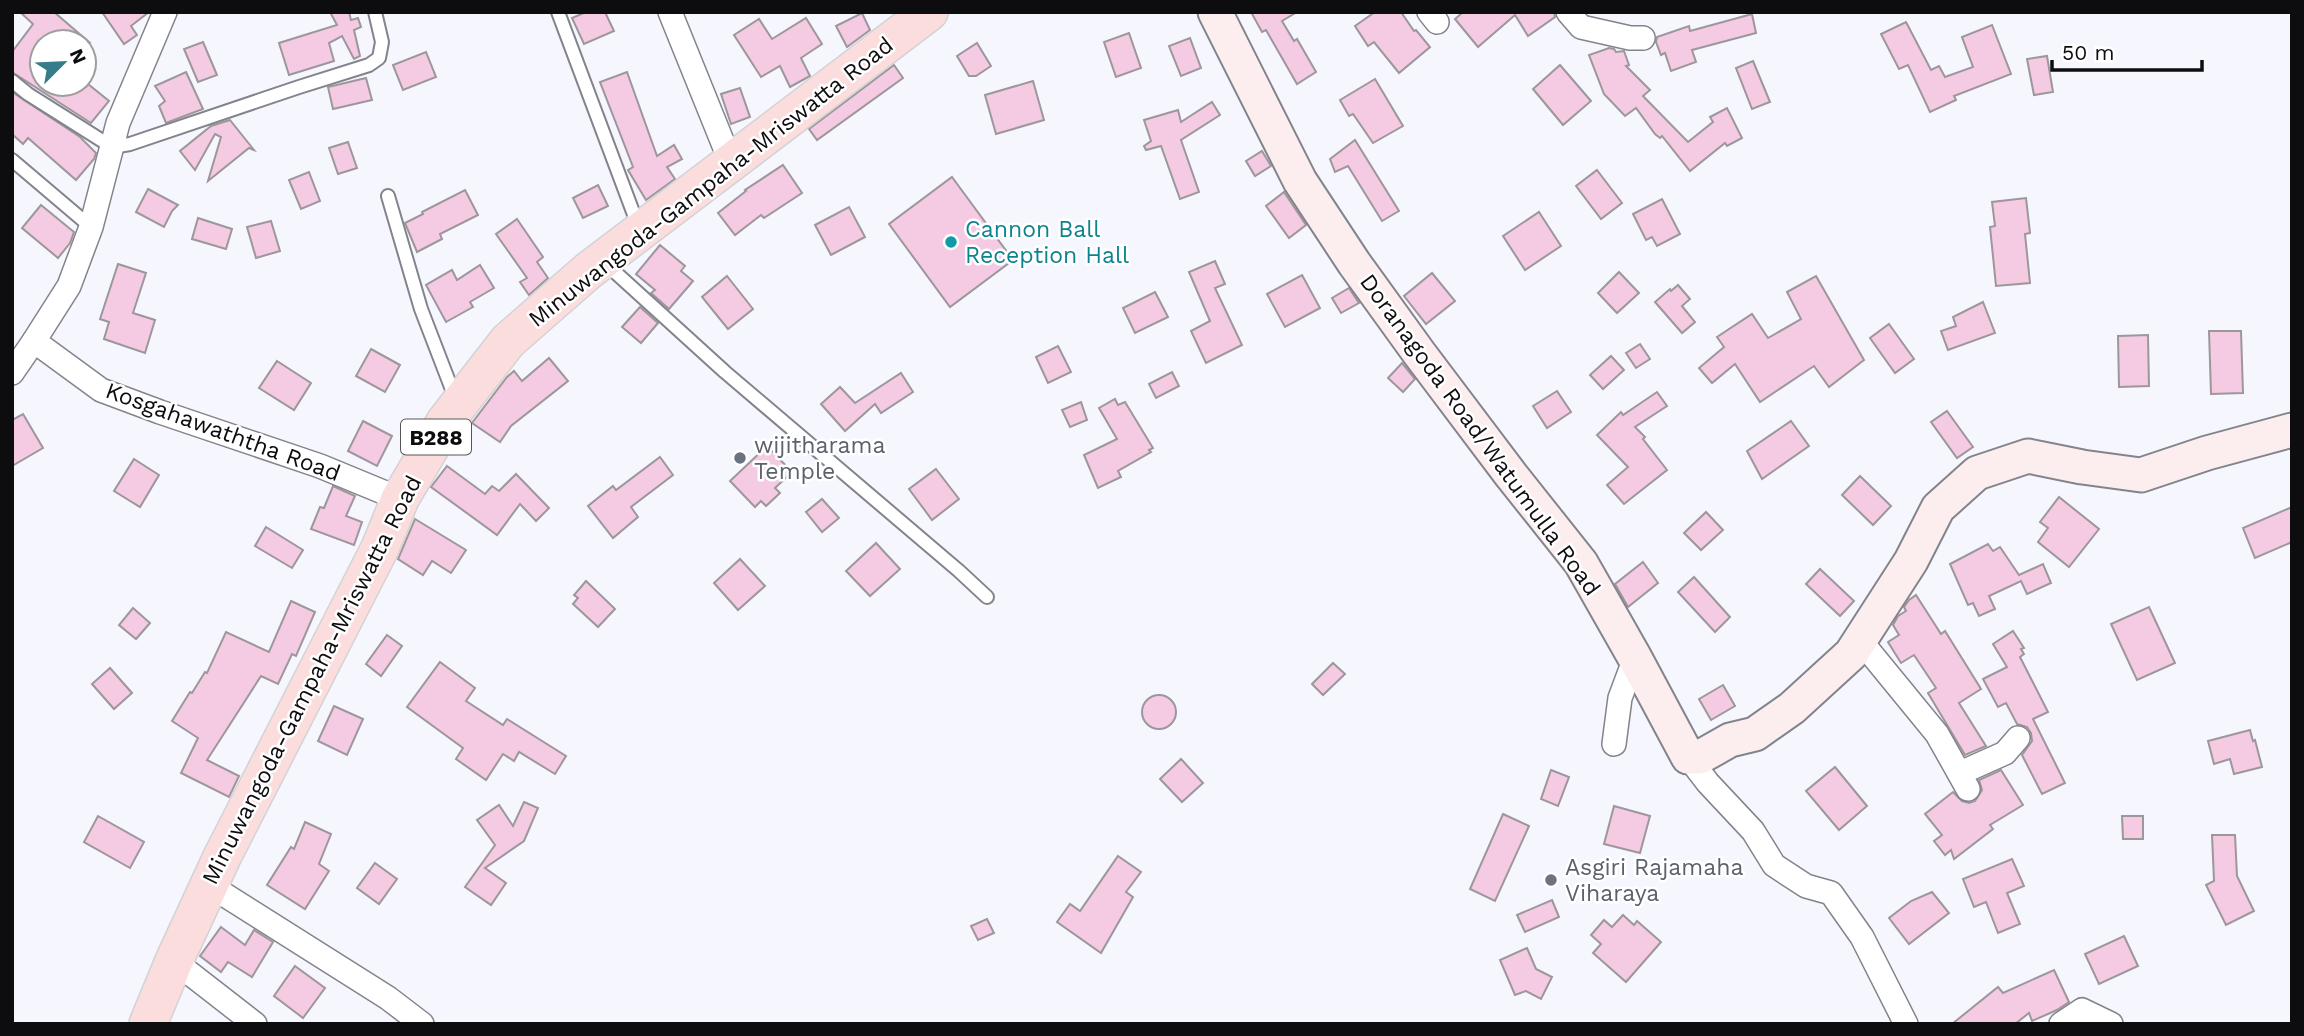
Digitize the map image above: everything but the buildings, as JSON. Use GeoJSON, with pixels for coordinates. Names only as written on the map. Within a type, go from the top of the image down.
{"type":"FeatureCollection","features":[{"type":"Feature","properties":{"kind":"main road","name":"Minuwangoda-Gampaha-Mriswatta Road"},"geometry":{"type":"LineString","coordinates":[[148,1024],[209,885],[380,548],[400,499],[458,404],[508,341],[602,261],[929,12]]}},
{"type":"Feature","properties":{"kind":"street"},"geometry":{"type":"LineString","coordinates":[[12,373],[69,286],[91,228],[128,98],[165,12]]}},
{"type":"Feature","properties":{"kind":"street"},"geometry":{"type":"LineString","coordinates":[[670,12],[731,163]]}},
{"type":"Feature","properties":{"kind":"street","name":"Doranagoda Road/Watumulla Road"},"geometry":{"type":"LineString","coordinates":[[1215,12],[1300,181],[1354,263],[1428,364],[1581,563],[1688,757]]}},
{"type":"Feature","properties":{"kind":"street"},"geometry":{"type":"LineString","coordinates":[[1568,12],[1581,27],[1630,38],[1643,38]]}},
{"type":"Feature","properties":{"kind":"street","name":"Kosgahawaththa Road"},"geometry":{"type":"LineString","coordinates":[[34,341],[101,390],[320,466],[400,499]]}},
{"type":"Feature","properties":{"kind":"street"},"geometry":{"type":"LineString","coordinates":[[1688,757],[1700,757],[1730,740],[1755,734],[1792,708],[1852,654],[1911,561],[1938,508],[1977,473],[2028,456],[2082,467],[2141,474],[2292,430]]}},
{"type":"Feature","properties":{"kind":"street"},"geometry":{"type":"LineString","coordinates":[[1860,640],[1937,734],[1964,780],[1967,770],[2005,753],[2018,738]]}},
{"type":"Feature","properties":{"kind":"street"},"geometry":{"type":"LineString","coordinates":[[1614,744],[1620,698],[1635,658]]}},
{"type":"Feature","properties":{"kind":"street"},"geometry":{"type":"LineString","coordinates":[[1688,757],[1708,783],[1753,831],[1774,865],[1807,886],[1831,892],[1862,937],[1906,1024]]}},
{"type":"Feature","properties":{"kind":"street"},"geometry":{"type":"LineString","coordinates":[[209,885],[388,998],[422,1024]]}},
{"type":"Feature","properties":{"kind":"street"},"geometry":{"type":"LineString","coordinates":[[174,961],[255,1024]]}},
{"type":"Feature","properties":{"kind":"street"},"geometry":{"type":"LineString","coordinates":[[2061,1024],[2082,1010],[2108,1023]]}},
{"type":"Feature","properties":{"kind":"lane"},"geometry":{"type":"LineString","coordinates":[[12,81],[38,101],[112,147],[130,144],[369,65],[379,58],[382,43],[375,12]]}},
{"type":"Feature","properties":{"kind":"lane"},"geometry":{"type":"LineString","coordinates":[[558,12],[641,231]]}},
{"type":"Feature","properties":{"kind":"lane"},"geometry":{"type":"LineString","coordinates":[[12,160],[91,228]]}},
{"type":"Feature","properties":{"kind":"lane"},"geometry":{"type":"LineString","coordinates":[[388,196],[421,309],[458,404]]}},
{"type":"Feature","properties":{"kind":"lane"},"geometry":{"type":"LineString","coordinates":[[602,261],[725,372],[987,597]]}},
{"type":"Feature","properties":{"kind":"place","name":"Cannon Ball Reception Hall"},"geometry":{"type":"Point","coordinates":[951,242]}},
{"type":"Feature","properties":{"kind":"place","name":"wijitharama Temple"},"geometry":{"type":"Point","coordinates":[740,458]}},
{"type":"Feature","properties":{"kind":"place","name":"Asgiri Rajamaha Viharaya"},"geometry":{"type":"Point","coordinates":[1551,880]}}]}
